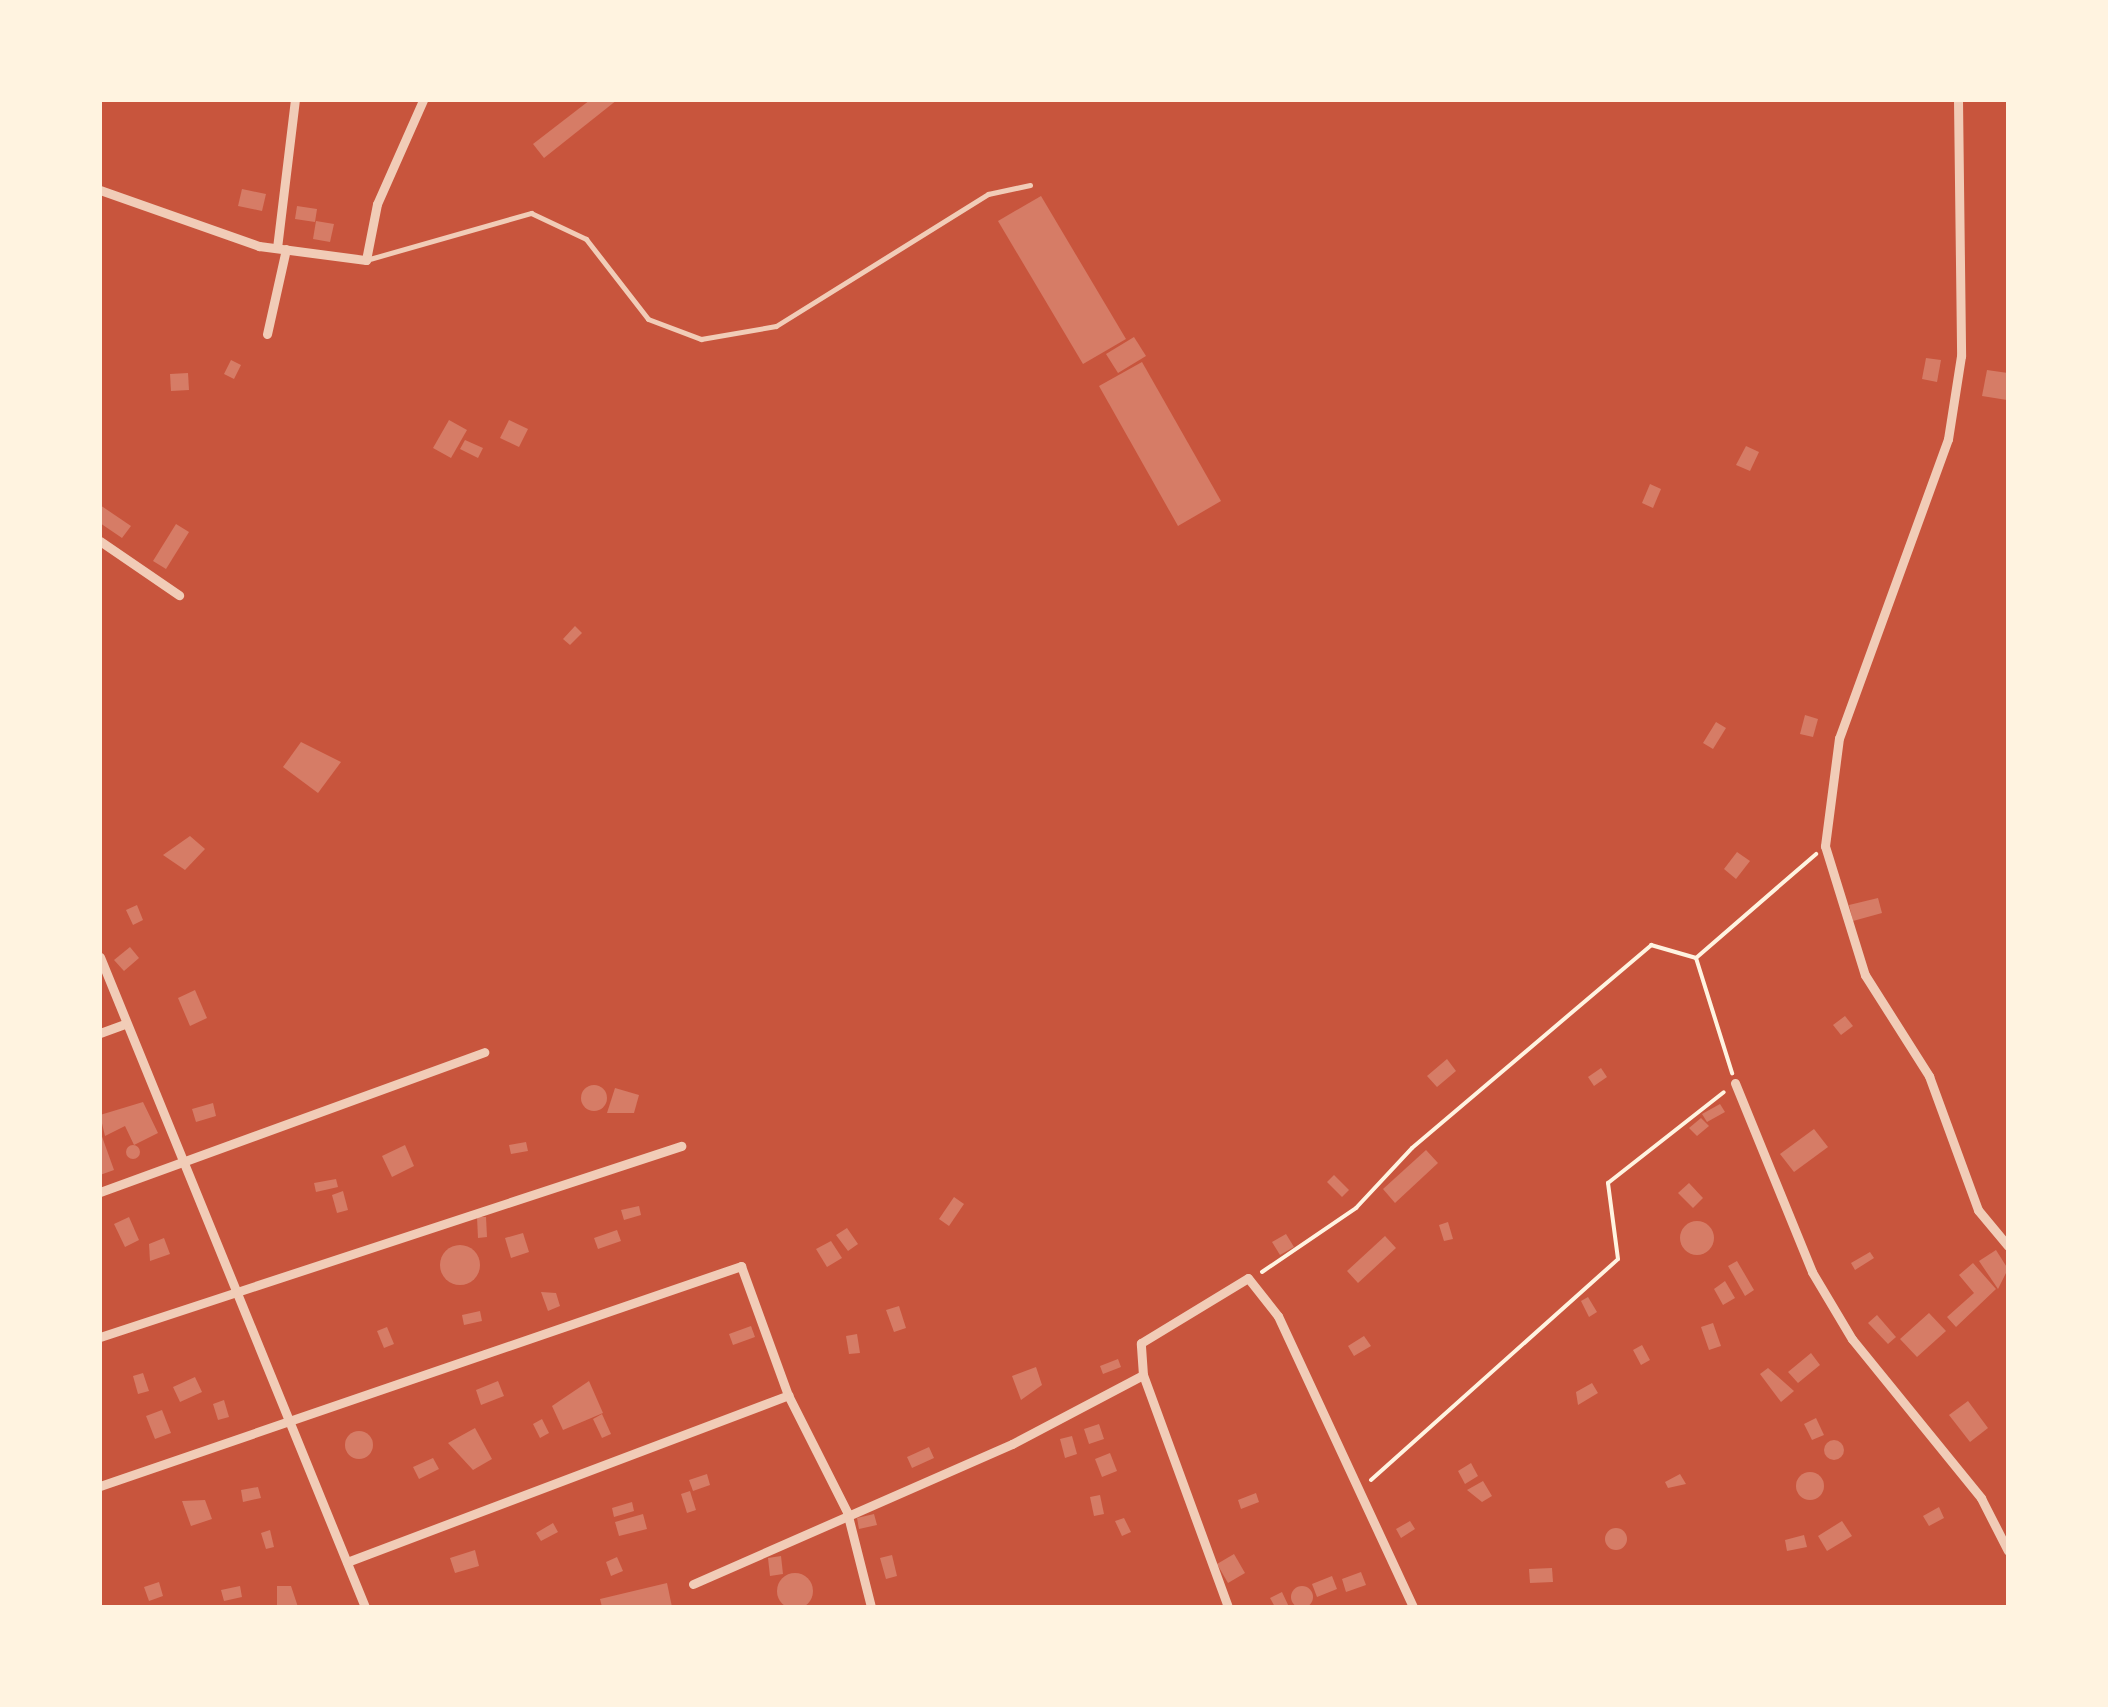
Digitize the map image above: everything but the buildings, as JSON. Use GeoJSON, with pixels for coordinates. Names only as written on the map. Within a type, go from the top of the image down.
{"type":"FeatureCollection","features":[{"type":"Feature","properties":{"kind":"street"},"geometry":{"type":"LineString","coordinates":[[267,334],[281,249],[295,100]]}},
{"type":"Feature","properties":{"kind":"street"},"geometry":{"type":"LineString","coordinates":[[100,190],[281,249],[366,260],[377,204],[422,100]]}},
{"type":"Feature","properties":{"kind":"street"},"geometry":{"type":"LineString","coordinates":[[1958,100],[1962,322],[1948,439],[1839,738],[1825,846],[1865,975],[1929,1076],[1978,1210],[2008,1246]]}},
{"type":"Feature","properties":{"kind":"street"},"geometry":{"type":"LineString","coordinates":[[100,541],[179,594]]}},
{"type":"Feature","properties":{"kind":"street"},"geometry":{"type":"LineString","coordinates":[[100,957],[294,1419],[365,1607]]}},
{"type":"Feature","properties":{"kind":"street"},"geometry":{"type":"LineString","coordinates":[[100,1034],[125,1024]]}},
{"type":"Feature","properties":{"kind":"street"},"geometry":{"type":"LineString","coordinates":[[100,1192],[484,1052]]}},
{"type":"Feature","properties":{"kind":"street"},"geometry":{"type":"LineString","coordinates":[[1735,1083],[1812,1272],[1852,1339],[1980,1498],[2008,1551]]}},
{"type":"Feature","properties":{"kind":"street"},"geometry":{"type":"LineString","coordinates":[[100,1337],[238,1287],[681,1146]]}},
{"type":"Feature","properties":{"kind":"street"},"geometry":{"type":"LineString","coordinates":[[100,1486],[741,1266],[788,1395],[847,1512],[871,1607]]}},
{"type":"Feature","properties":{"kind":"street"},"geometry":{"type":"LineString","coordinates":[[1228,1607],[1143,1375],[1141,1343],[1248,1278],[1278,1316],[1413,1607]]}},
{"type":"Feature","properties":{"kind":"street"},"geometry":{"type":"LineString","coordinates":[[693,1584],[847,1512],[1012,1444],[1143,1375]]}},
{"type":"Feature","properties":{"kind":"street"},"geometry":{"type":"LineString","coordinates":[[347,1562],[788,1395]]}},
{"type":"Feature","properties":{"kind":"lane"},"geometry":{"type":"LineString","coordinates":[[366,260],[531,213],[586,239],[648,318],[700,339],[776,326],[988,194],[1030,185]]}},
{"type":"Feature","properties":{"kind":"path"},"geometry":{"type":"LineString","coordinates":[[1696,958],[1825,846]]}},
{"type":"Feature","properties":{"kind":"path"},"geometry":{"type":"LineString","coordinates":[[1248,1278],[1356,1208],[1412,1148],[1651,946],[1696,958]]}},
{"type":"Feature","properties":{"kind":"path"},"geometry":{"type":"LineString","coordinates":[[1360,1490],[1618,1258],[1608,1183],[1735,1083],[1696,958]]}}]}
